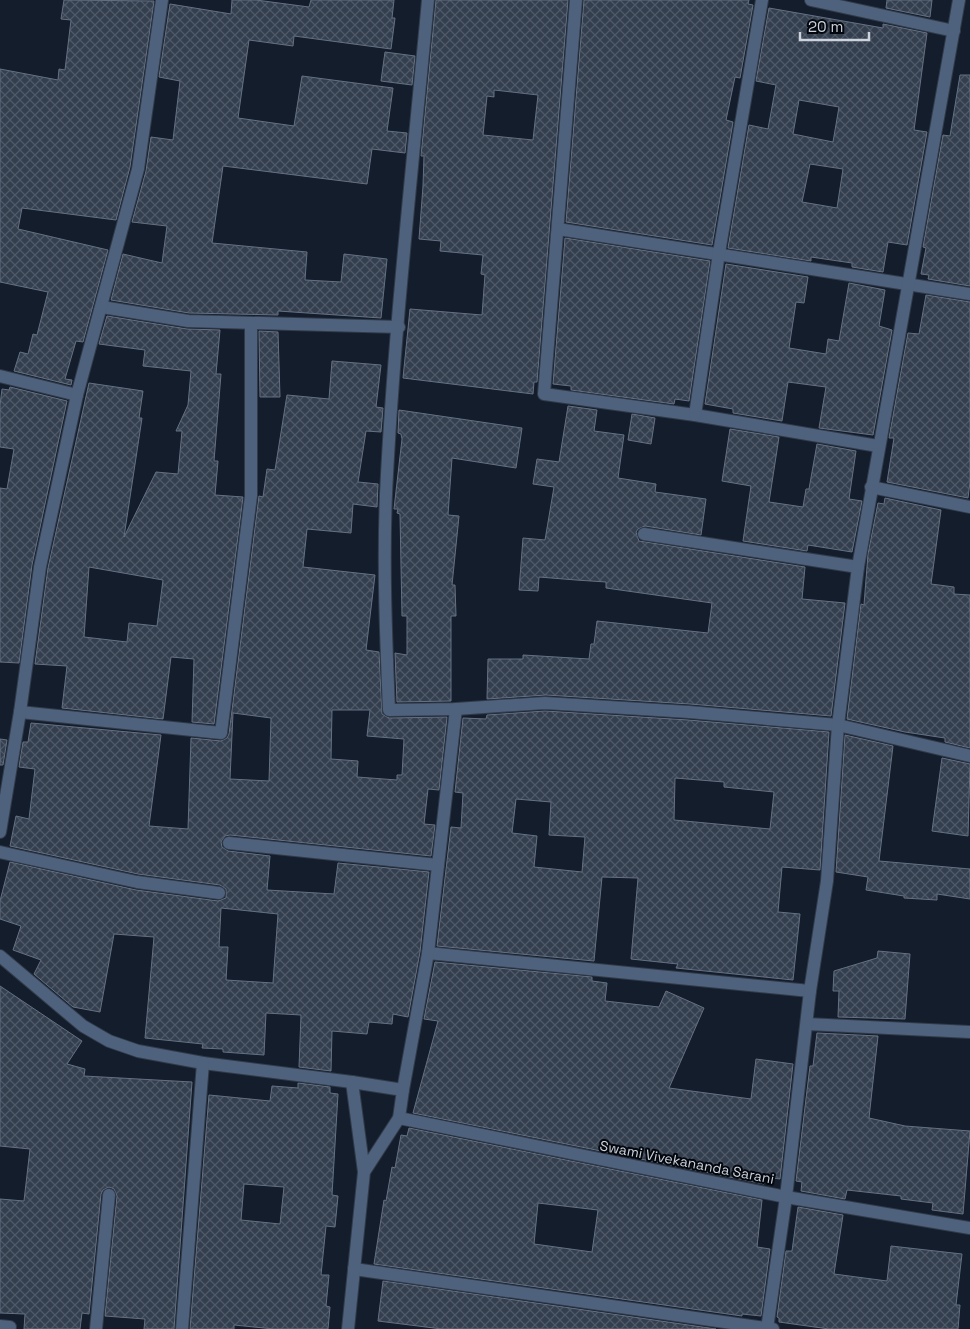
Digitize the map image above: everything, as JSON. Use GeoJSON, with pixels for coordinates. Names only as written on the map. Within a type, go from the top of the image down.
{"type":"FeatureCollection","features":[{"type":"Feature","properties":{"kind":"street"},"geometry":{"type":"LineString","coordinates":[[0,832],[20,712],[40,567],[77,395],[138,169],[162,0]]}},
{"type":"Feature","properties":{"kind":"street"},"geometry":{"type":"LineString","coordinates":[[428,0],[398,327],[386,495],[385,615],[388,710],[456,709],[545,703],[689,712],[838,725],[970,756]]}},
{"type":"Feature","properties":{"kind":"street"},"geometry":{"type":"LineString","coordinates":[[576,0],[544,394],[695,415],[878,446]]}},
{"type":"Feature","properties":{"kind":"street"},"geometry":{"type":"LineString","coordinates":[[695,415],[719,253],[762,0]]}},
{"type":"Feature","properties":{"kind":"street"},"geometry":{"type":"LineString","coordinates":[[811,0],[954,30]]}},
{"type":"Feature","properties":{"kind":"street"},"geometry":{"type":"LineString","coordinates":[[354,1269],[769,1329],[810,991],[827,881],[838,725],[858,567],[878,446],[959,0]]}},
{"type":"Feature","properties":{"kind":"street"},"geometry":{"type":"LineString","coordinates":[[558,229],[908,282],[970,294]]}},
{"type":"Feature","properties":{"kind":"street"},"geometry":{"type":"LineString","coordinates":[[102,307],[188,321],[398,327]]}},
{"type":"Feature","properties":{"kind":"street"},"geometry":{"type":"LineString","coordinates":[[20,712],[221,734],[251,496],[251,323]]}},
{"type":"Feature","properties":{"kind":"street"},"geometry":{"type":"LineString","coordinates":[[0,376],[77,395]]}},
{"type":"Feature","properties":{"kind":"street"},"geometry":{"type":"LineString","coordinates":[[871,488],[970,508]]}},
{"type":"Feature","properties":{"kind":"street"},"geometry":{"type":"LineString","coordinates":[[644,534],[858,567]]}},
{"type":"Feature","properties":{"kind":"street"},"geometry":{"type":"LineString","coordinates":[[364,1172],[399,1118],[428,953],[456,709]]}},
{"type":"Feature","properties":{"kind":"street"},"geometry":{"type":"LineString","coordinates":[[230,843],[438,865]]}},
{"type":"Feature","properties":{"kind":"street"},"geometry":{"type":"LineString","coordinates":[[0,852],[137,882],[219,893]]}},
{"type":"Feature","properties":{"kind":"street"},"geometry":{"type":"LineString","coordinates":[[428,953],[810,991]]}},
{"type":"Feature","properties":{"kind":"street"},"geometry":{"type":"LineString","coordinates":[[0,956],[83,1026],[109,1041],[138,1051],[203,1063],[403,1090]]}},
{"type":"Feature","properties":{"kind":"street"},"geometry":{"type":"LineString","coordinates":[[807,1024],[970,1032]]}},
{"type":"Feature","properties":{"kind":"street"},"geometry":{"type":"LineString","coordinates":[[182,1329],[203,1063]]}},
{"type":"Feature","properties":{"kind":"street"},"geometry":{"type":"LineString","coordinates":[[348,1329],[364,1172],[352,1082]]}},
{"type":"Feature","properties":{"kind":"street","name":"Swami Vivekananda Sarani"},"geometry":{"type":"LineString","coordinates":[[399,1118],[786,1197],[970,1228]]}},
{"type":"Feature","properties":{"kind":"street"},"geometry":{"type":"LineString","coordinates":[[96,1329],[109,1195]]}},
{"type":"Feature","properties":{"kind":"building"},"geometry":{"type":"Polygon","coordinates":[[[64,0],[154,1],[130,167],[116,220],[22,208],[18,229],[108,250],[83,342],[76,341],[65,379],[72,380],[71,385],[14,371],[20,352],[28,354],[33,334],[37,335],[48,292],[0,282],[0,69],[58,80],[59,69],[65,70],[71,20],[61,19],[64,0]]]}},
{"type":"Feature","properties":{"kind":"building"},"geometry":{"type":"Polygon","coordinates":[[[232,0],[256,0],[309,7],[311,0],[394,0],[392,18],[395,18],[391,49],[294,36],[293,46],[249,40],[238,118],[294,126],[302,76],[393,88],[387,131],[407,133],[405,153],[372,149],[367,184],[223,166],[212,243],[307,252],[305,280],[341,282],[344,254],[387,259],[381,318],[278,311],[278,315],[189,313],[111,300],[123,254],[162,263],[167,226],[132,222],[146,171],[151,137],[173,140],[180,81],[159,77],[170,4],[231,14],[232,0]]]}},
{"type":"Feature","properties":{"kind":"building"},"geometry":{"type":"Polygon","coordinates":[[[436,0],[568,0],[537,382],[534,382],[533,394],[403,378],[410,309],[482,315],[485,275],[481,274],[483,255],[440,251],[441,241],[419,239],[424,156],[421,156],[436,0]],[[494,90],[494,97],[487,96],[483,135],[533,140],[538,95],[494,90]]]}},
{"type":"Feature","properties":{"kind":"building"},"geometry":{"type":"Polygon","coordinates":[[[584,0],[749,0],[748,4],[753,5],[740,78],[735,77],[726,120],[733,122],[712,245],[566,222],[584,0]]]}},
{"type":"Feature","properties":{"kind":"building"},"geometry":{"type":"Polygon","coordinates":[[[887,0],[932,0],[930,17],[886,8],[887,0]]]}},
{"type":"Feature","properties":{"kind":"building"},"geometry":{"type":"Polygon","coordinates":[[[769,8],[883,28],[883,24],[927,33],[914,130],[927,132],[907,245],[888,242],[883,272],[852,267],[852,263],[811,257],[811,261],[728,248],[749,125],[768,129],[776,85],[756,81],[769,8]],[[799,100],[793,134],[833,142],[839,107],[799,100]],[[810,164],[802,202],[837,208],[843,169],[810,164]]]}},
{"type":"Feature","properties":{"kind":"building"},"geometry":{"type":"Polygon","coordinates":[[[385,52],[415,56],[412,85],[381,81],[385,52]]]}},
{"type":"Feature","properties":{"kind":"building"},"geometry":{"type":"Polygon","coordinates":[[[960,75],[970,75],[970,286],[928,279],[929,275],[921,274],[926,248],[923,247],[943,135],[950,136],[960,75]]]}},
{"type":"Feature","properties":{"kind":"building"},"geometry":{"type":"Polygon","coordinates":[[[565,238],[710,261],[689,401],[675,399],[674,404],[571,390],[571,386],[553,384],[565,238]]]}},
{"type":"Feature","properties":{"kind":"building"},"geometry":{"type":"Polygon","coordinates":[[[726,264],[808,277],[804,303],[796,302],[789,348],[826,354],[828,339],[839,341],[849,283],[885,290],[879,326],[892,330],[873,435],[819,428],[826,387],[788,382],[782,421],[733,413],[733,409],[705,404],[726,264]]]}},
{"type":"Feature","properties":{"kind":"building"},"geometry":{"type":"Polygon","coordinates":[[[926,295],[970,302],[970,482],[968,498],[887,482],[894,438],[889,438],[908,333],[919,334],[926,295]]]}},
{"type":"Feature","properties":{"kind":"building"},"geometry":{"type":"Polygon","coordinates":[[[107,316],[187,329],[220,330],[216,374],[221,374],[214,461],[218,461],[215,495],[243,497],[214,724],[192,722],[194,659],[171,657],[163,719],[62,708],[67,666],[35,664],[48,568],[89,383],[143,391],[139,418],[142,418],[124,537],[156,472],[178,474],[182,431],[176,431],[188,405],[191,371],[143,366],[145,350],[99,344],[107,316]],[[89,567],[84,637],[127,642],[129,623],[157,626],[163,580],[89,567]]]}},
{"type":"Feature","properties":{"kind":"building"},"geometry":{"type":"Polygon","coordinates":[[[259,331],[278,332],[280,397],[260,397],[259,331]]]}},
{"type":"Feature","properties":{"kind":"building"},"geometry":{"type":"Polygon","coordinates":[[[332,361],[381,365],[376,407],[383,408],[381,432],[366,431],[358,482],[378,484],[377,507],[353,504],[351,533],[307,529],[303,567],[375,575],[366,650],[379,652],[382,714],[389,718],[447,717],[439,790],[428,789],[424,824],[435,825],[431,856],[230,835],[225,836],[221,842],[222,847],[228,851],[270,856],[267,890],[334,894],[338,863],[429,872],[420,952],[408,1017],[393,1014],[392,1024],[369,1022],[367,1034],[332,1031],[331,1071],[299,1067],[301,1015],[266,1013],[264,1055],[223,1052],[223,1049],[202,1048],[203,1044],[145,1038],[154,937],[114,934],[100,1012],[73,1007],[34,974],[41,960],[13,950],[21,926],[0,919],[0,901],[10,862],[136,890],[218,901],[226,898],[226,889],[220,885],[138,874],[10,846],[16,816],[29,819],[35,769],[19,767],[23,742],[28,742],[31,723],[161,735],[149,826],[188,829],[191,738],[221,741],[227,738],[229,734],[259,496],[263,497],[267,469],[275,470],[287,395],[329,399],[332,361]],[[332,710],[331,759],[358,761],[357,777],[397,780],[397,775],[402,775],[404,739],[367,736],[370,710],[332,710]],[[233,713],[230,779],[269,781],[271,718],[233,713]],[[221,908],[219,947],[228,947],[226,980],[273,983],[278,914],[221,908]]]}},
{"type":"Feature","properties":{"kind":"building"},"geometry":{"type":"Polygon","coordinates":[[[10,387],[67,401],[32,565],[19,663],[0,662],[0,488],[7,489],[14,449],[0,447],[0,405],[2,389],[9,390],[10,387]]]}},
{"type":"Feature","properties":{"kind":"building"},"geometry":{"type":"Polygon","coordinates":[[[568,406],[597,410],[594,431],[624,435],[618,478],[656,484],[655,492],[706,499],[701,535],[645,526],[636,532],[639,541],[805,567],[802,599],[845,603],[831,716],[690,704],[546,695],[487,699],[488,659],[523,659],[523,655],[589,659],[591,644],[594,644],[597,621],[708,633],[712,603],[606,588],[606,582],[539,577],[538,591],[519,590],[523,538],[545,540],[554,487],[533,484],[537,459],[559,462],[568,406]]]}},
{"type":"Feature","properties":{"kind":"building"},"geometry":{"type":"Polygon","coordinates":[[[399,410],[522,428],[516,468],[452,458],[448,515],[459,516],[452,585],[455,585],[456,616],[451,616],[451,701],[397,702],[395,653],[407,655],[407,616],[402,616],[400,514],[397,513],[398,509],[394,509],[402,439],[401,434],[398,433],[399,410]]]}},
{"type":"Feature","properties":{"kind":"building"},"geometry":{"type":"Polygon","coordinates":[[[632,414],[655,418],[651,444],[628,440],[632,414]]]}},
{"type":"Feature","properties":{"kind":"building"},"geometry":{"type":"Polygon","coordinates":[[[730,429],[779,437],[769,502],[803,507],[806,489],[809,489],[817,444],[856,451],[849,499],[862,501],[852,552],[808,545],[807,551],[743,541],[751,486],[722,481],[730,429]]]}},
{"type":"Feature","properties":{"kind":"building"},"geometry":{"type":"Polygon","coordinates":[[[885,498],[941,510],[931,584],[954,587],[954,594],[970,595],[970,748],[945,742],[945,738],[905,732],[847,719],[861,604],[864,605],[868,554],[878,503],[884,504],[885,498]]]}},
{"type":"Feature","properties":{"kind":"building"},"geometry":{"type":"Polygon","coordinates":[[[545,711],[688,720],[829,732],[820,870],[782,867],[778,912],[800,914],[793,980],[676,968],[678,964],[631,959],[638,878],[602,877],[594,961],[437,946],[451,827],[461,828],[463,793],[455,792],[463,718],[486,719],[487,715],[545,711]],[[675,778],[674,820],[770,829],[774,792],[724,787],[724,782],[675,778]],[[516,799],[512,833],[537,836],[534,867],[582,872],[585,837],[549,835],[551,802],[516,799]]]}},
{"type":"Feature","properties":{"kind":"building"},"geometry":{"type":"Polygon","coordinates":[[[845,735],[893,746],[879,861],[970,869],[970,899],[937,894],[937,900],[904,898],[904,896],[866,890],[868,877],[836,872],[845,735]]]}},
{"type":"Feature","properties":{"kind":"building"},"geometry":{"type":"Polygon","coordinates":[[[0,739],[7,740],[3,765],[0,765],[0,739]]]}},
{"type":"Feature","properties":{"kind":"building"},"geometry":{"type":"Polygon","coordinates":[[[942,758],[970,764],[968,836],[932,831],[942,758]]]}},
{"type":"Feature","properties":{"kind":"building"},"geometry":{"type":"Polygon","coordinates":[[[878,951],[910,954],[905,1019],[838,1017],[839,991],[833,991],[834,971],[877,958],[878,951]]]}},
{"type":"Feature","properties":{"kind":"building"},"geometry":{"type":"Polygon","coordinates":[[[435,962],[592,977],[592,981],[607,983],[605,1001],[659,1007],[666,991],[704,1008],[669,1088],[751,1099],[756,1059],[793,1064],[780,1179],[765,1177],[764,1184],[413,1113],[438,1021],[424,1019],[435,962]]]}},
{"type":"Feature","properties":{"kind":"building"},"geometry":{"type":"Polygon","coordinates":[[[0,986],[82,1041],[67,1064],[85,1069],[84,1076],[192,1082],[174,1329],[144,1329],[145,1319],[105,1316],[117,1196],[114,1189],[109,1187],[103,1190],[101,1194],[89,1314],[82,1313],[80,1329],[24,1329],[25,1314],[0,1313],[0,1199],[24,1201],[30,1149],[0,1146],[0,986]]]}},
{"type":"Feature","properties":{"kind":"building"},"geometry":{"type":"Polygon","coordinates":[[[817,1033],[878,1036],[869,1118],[905,1126],[970,1131],[963,1214],[932,1210],[933,1203],[901,1199],[901,1196],[847,1190],[845,1199],[801,1191],[802,1182],[796,1181],[810,1066],[813,1066],[817,1033]]]}},
{"type":"Feature","properties":{"kind":"building"},"geometry":{"type":"Polygon","coordinates":[[[298,1083],[330,1087],[330,1093],[338,1094],[332,1195],[338,1196],[335,1227],[326,1226],[321,1275],[329,1275],[326,1306],[330,1307],[328,1329],[274,1329],[234,1325],[234,1329],[190,1329],[209,1095],[270,1101],[272,1086],[298,1088],[298,1083]],[[244,1184],[241,1220],[280,1224],[284,1187],[244,1184]]]}},
{"type":"Feature","properties":{"kind":"building"},"geometry":{"type":"Polygon","coordinates":[[[409,1128],[762,1200],[757,1247],[770,1249],[761,1316],[742,1314],[742,1316],[374,1264],[384,1200],[386,1201],[392,1167],[395,1168],[401,1135],[407,1136],[409,1128]],[[538,1203],[534,1244],[592,1252],[598,1210],[538,1203]]]}},
{"type":"Feature","properties":{"kind":"building"},"geometry":{"type":"Polygon","coordinates":[[[798,1207],[843,1215],[834,1274],[887,1281],[891,1246],[962,1254],[956,1305],[960,1305],[958,1329],[829,1329],[779,1322],[777,1317],[786,1251],[792,1251],[798,1207]]]}},
{"type":"Feature","properties":{"kind":"building"},"geometry":{"type":"Polygon","coordinates":[[[383,1281],[716,1329],[442,1329],[378,1321],[383,1281]]]}}]}
